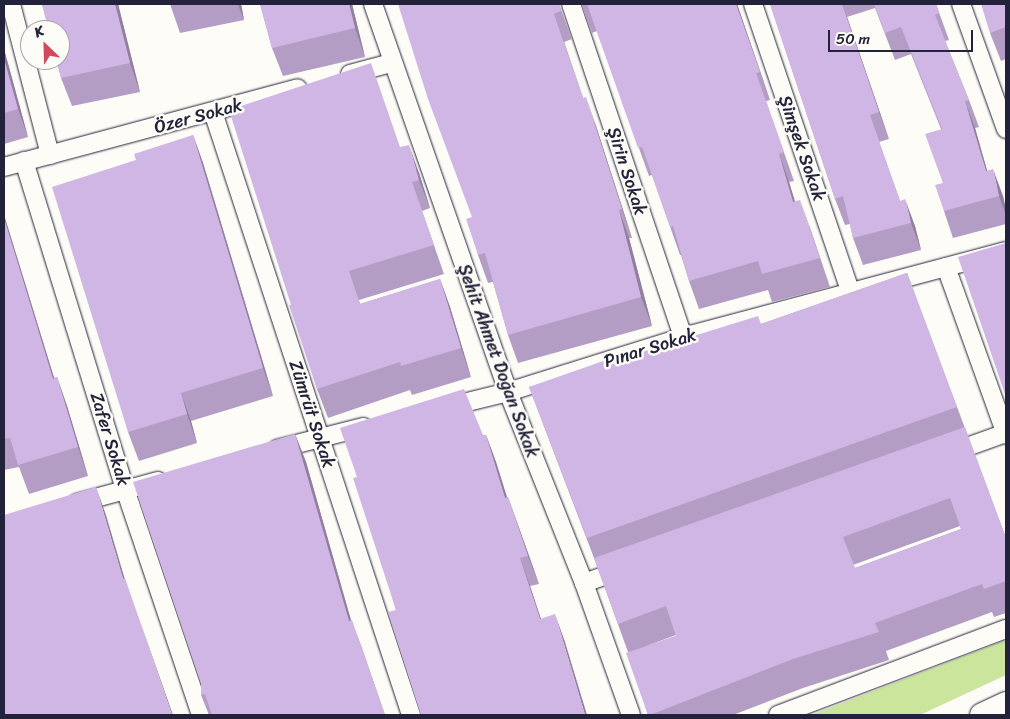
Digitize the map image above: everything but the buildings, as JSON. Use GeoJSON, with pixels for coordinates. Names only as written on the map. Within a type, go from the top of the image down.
{"type":"FeatureCollection","features":[{"type":"Feature","properties":{"kind":"main road"},"geometry":{"type":"LineString","coordinates":[[982,715],[1006,704]]}},
{"type":"Feature","properties":{"kind":"street"},"geometry":{"type":"LineString","coordinates":[[11,4],[50,155]]}},
{"type":"Feature","properties":{"kind":"street","name":"Şehit Ahmet Doğan Sokak"},"geometry":{"type":"LineString","coordinates":[[373,4],[391,63],[508,392],[584,583],[631,715]]}},
{"type":"Feature","properties":{"kind":"street","name":"Şirin Sokak"},"geometry":{"type":"LineString","coordinates":[[571,4],[683,337]]}},
{"type":"Feature","properties":{"kind":"street","name":"Şimşek Sokak"},"geometry":{"type":"LineString","coordinates":[[753,4],[851,292]]}},
{"type":"Feature","properties":{"kind":"street"},"geometry":{"type":"LineString","coordinates":[[961,4],[1006,130]]}},
{"type":"Feature","properties":{"kind":"street"},"geometry":{"type":"LineString","coordinates":[[335,78],[391,63]]}},
{"type":"Feature","properties":{"kind":"street","name":"Özer Sokak"},"geometry":{"type":"LineString","coordinates":[[4,167],[316,83]]}},
{"type":"Feature","properties":{"kind":"street","name":"Zümrüt Sokak"},"geometry":{"type":"LineString","coordinates":[[214,112],[411,715]]}},
{"type":"Feature","properties":{"kind":"street","name":"Zafer Sokak"},"geometry":{"type":"LineString","coordinates":[[24,162],[125,489],[201,715]]}},
{"type":"Feature","properties":{"kind":"street","name":"Pınar Sokak"},"geometry":{"type":"LineString","coordinates":[[433,410],[508,392],[683,337],[1006,250]]}},
{"type":"Feature","properties":{"kind":"street"},"geometry":{"type":"LineString","coordinates":[[931,460],[1006,434],[946,267]]}},
{"type":"Feature","properties":{"kind":"street"},"geometry":{"type":"LineString","coordinates":[[264,452],[376,424]]}},
{"type":"Feature","properties":{"kind":"street"},"geometry":{"type":"LineString","coordinates":[[60,507],[172,477]]}},
{"type":"Feature","properties":{"kind":"street"},"geometry":{"type":"LineString","coordinates":[[584,583],[640,563]]}},
{"type":"Feature","properties":{"kind":"street"},"geometry":{"type":"LineString","coordinates":[[778,715],[1006,629]]}},
{"type":"Feature","properties":{"kind":"green space"},"geometry":{"type":"Polygon","coordinates":[[[1006,640],[1006,675],[920,715],[811,715],[1006,640]]]}}]}
